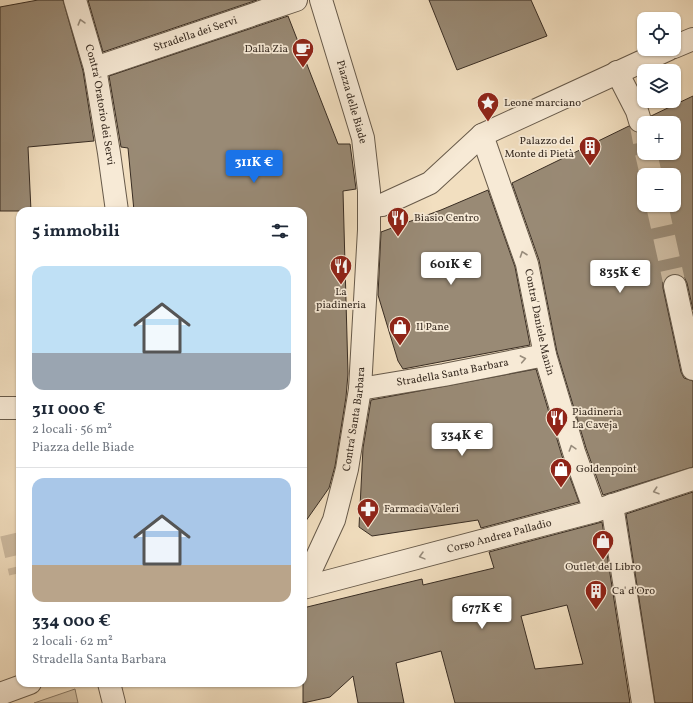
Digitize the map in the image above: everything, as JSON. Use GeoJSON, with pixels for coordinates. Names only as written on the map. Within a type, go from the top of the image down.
{"type":"FeatureCollection","features":[{"type":"Feature","properties":{"kind":"street","name":"Contra' Oratorio dei Servi"},"geometry":{"type":"LineString","coordinates":[[75,0],[95,68],[110,153],[117,207]]}},
{"type":"Feature","properties":{"kind":"street","name":"Stradella dei Servi"},"geometry":{"type":"LineString","coordinates":[[95,68],[296,0]]}},
{"type":"Feature","properties":{"kind":"street","name":"Piazza delle Biade"},"geometry":{"type":"LineString","coordinates":[[321,0],[364,138],[370,206],[367,243]]}},
{"type":"Feature","properties":{"kind":"street"},"geometry":{"type":"LineString","coordinates":[[681,44],[693,39]]}},
{"type":"Feature","properties":{"kind":"street"},"geometry":{"type":"LineString","coordinates":[[370,206],[382,205],[430,183],[480,136],[653,56]]}},
{"type":"Feature","properties":{"kind":"street"},"geometry":{"type":"LineString","coordinates":[[617,72],[638,116]]}},
{"type":"Feature","properties":{"kind":"street","name":"Contra' Daniele Manin"},"geometry":{"type":"LineString","coordinates":[[480,136],[527,264],[545,355],[574,452],[604,508],[643,703]]}},
{"type":"Feature","properties":{"kind":"street","name":"Contra' Santa Barbara"},"geometry":{"type":"LineString","coordinates":[[307,579],[334,520],[347,468],[360,388],[367,243]]}},
{"type":"Feature","properties":{"kind":"street"},"geometry":{"type":"LineString","coordinates":[[675,286],[693,368]]}},
{"type":"Feature","properties":{"kind":"street","name":"Stradella Santa Barbara"},"geometry":{"type":"LineString","coordinates":[[360,388],[444,375],[545,355]]}},
{"type":"Feature","properties":{"kind":"street"},"geometry":{"type":"LineString","coordinates":[[0,408],[16,408]]}},
{"type":"Feature","properties":{"kind":"street","name":"Corso Andrea Palladio"},"geometry":{"type":"LineString","coordinates":[[307,587],[604,508],[693,479]]}},
{"type":"Feature","properties":{"kind":"street"},"geometry":{"type":"LineString","coordinates":[[0,694],[19,687]]}},
{"type":"Feature","properties":{"kind":"street"},"geometry":{"type":"LineString","coordinates":[[110,687],[114,703]]}},
{"type":"Feature","properties":{"kind":"shaded area"},"geometry":{"type":"Polygon","coordinates":[[[75,689],[78,703],[34,703],[75,689]]]}},
{"type":"Feature","properties":{"kind":"building"},"geometry":{"type":"Polygon","coordinates":[[[38,0],[63,0],[83,71],[94,141],[28,147],[31,207],[16,207],[16,211],[0,211],[0,7],[38,0]]]}},
{"type":"Feature","properties":{"kind":"building"},"geometry":{"type":"Polygon","coordinates":[[[88,0],[257,0],[103,52],[88,0]]]}},
{"type":"Feature","properties":{"kind":"building"},"geometry":{"type":"Polygon","coordinates":[[[429,0],[531,0],[547,36],[457,70],[429,0]]]}},
{"type":"Feature","properties":{"kind":"building"},"geometry":{"type":"Polygon","coordinates":[[[288,16],[338,144],[350,144],[356,189],[343,191],[348,374],[346,397],[335,466],[329,488],[307,519],[307,207],[134,207],[128,148],[121,147],[109,76],[288,16]]]}},
{"type":"Feature","properties":{"kind":"building"},"geometry":{"type":"Polygon","coordinates":[[[693,96],[693,310],[687,283],[684,277],[679,274],[673,274],[667,277],[663,282],[663,288],[681,372],[684,378],[693,381],[693,467],[603,495],[586,448],[557,352],[539,260],[512,183],[629,126],[637,133],[637,160],[681,160],[681,116],[651,116],[668,108],[681,108],[681,102],[693,96]]]}},
{"type":"Feature","properties":{"kind":"building"},"geometry":{"type":"Polygon","coordinates":[[[488,190],[515,267],[530,345],[403,369],[398,361],[378,295],[381,232],[441,210],[488,190]]]}},
{"type":"Feature","properties":{"kind":"building"},"geometry":{"type":"Polygon","coordinates":[[[536,369],[562,456],[579,502],[481,528],[478,520],[372,536],[359,527],[363,448],[371,400],[536,369]]]}},
{"type":"Feature","properties":{"kind":"building"},"geometry":{"type":"Polygon","coordinates":[[[693,492],[693,703],[655,703],[626,514],[693,492]]]}},
{"type":"Feature","properties":{"kind":"building"},"geometry":{"type":"Polygon","coordinates":[[[602,522],[630,703],[455,703],[441,651],[396,663],[404,703],[358,703],[353,676],[330,697],[303,703],[303,687],[307,687],[307,607],[422,579],[423,585],[494,568],[489,552],[602,522]],[[567,605],[521,616],[535,669],[583,664],[567,605]]]}},
{"type":"Feature","properties":{"kind":"tunnel"},"geometry":{"type":"LineString","coordinates":[[648,160],[649,168]]}},
{"type":"Feature","properties":{"kind":"tunnel"},"geometry":{"type":"LineString","coordinates":[[659,212],[675,286]]}},
{"type":"Feature","properties":{"kind":"tunnel"},"geometry":{"type":"LineString","coordinates":[[11,534],[16,556]]}},
{"type":"Feature","properties":{"kind":"place","name":"Dalla Zia"},"geometry":{"type":"Point","coordinates":[303,68]}},
{"type":"Feature","properties":{"kind":"place","name":"Leone marciano"},"geometry":{"type":"Point","coordinates":[488,122]}},
{"type":"Feature","properties":{"kind":"place","name":"Palazzo del Monte di Pietà"},"geometry":{"type":"Point","coordinates":[590,166]}},
{"type":"Feature","properties":{"kind":"place","name":"Biasio Centro"},"geometry":{"type":"Point","coordinates":[398,238]}},
{"type":"Feature","properties":{"kind":"place","name":"La piadineria"},"geometry":{"type":"Point","coordinates":[341,286]}},
{"type":"Feature","properties":{"kind":"place","name":"Il Pane"},"geometry":{"type":"Point","coordinates":[400,346]}},
{"type":"Feature","properties":{"kind":"place","name":"Piadineria La Caveja"},"geometry":{"type":"Point","coordinates":[557,438]}},
{"type":"Feature","properties":{"kind":"place","name":"Goldenpoint"},"geometry":{"type":"Point","coordinates":[561,488]}},
{"type":"Feature","properties":{"kind":"place","name":"Farmacia Valeri"},"geometry":{"type":"Point","coordinates":[368,528]}},
{"type":"Feature","properties":{"kind":"place","name":"Outlet del Libro"},"geometry":{"type":"Point","coordinates":[603,560]}},
{"type":"Feature","properties":{"kind":"place","name":"Ca' d'Oro"},"geometry":{"type":"Point","coordinates":[596,610]}}]}
